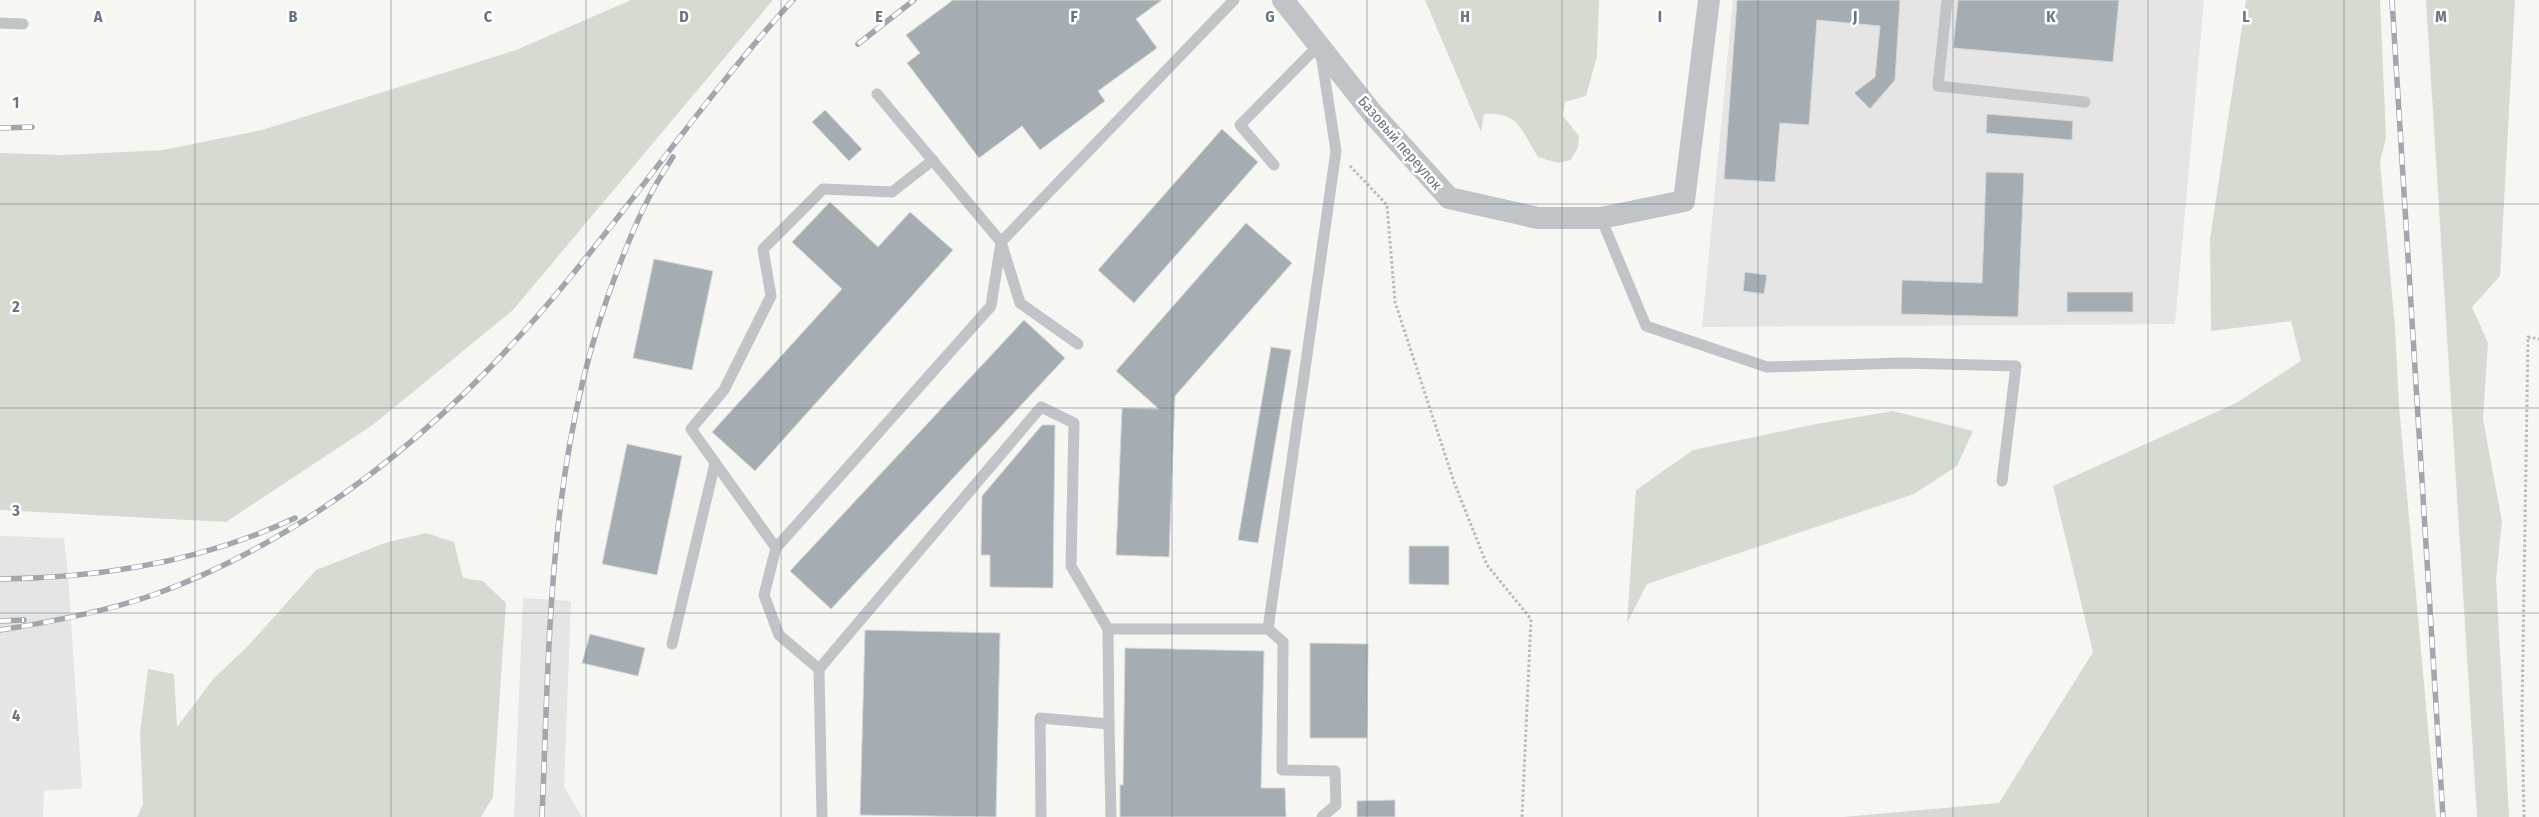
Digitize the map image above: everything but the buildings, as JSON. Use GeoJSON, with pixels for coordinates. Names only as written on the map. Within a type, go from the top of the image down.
{"type":"FeatureCollection","features":[{"type":"Feature","properties":{"kind":"street","name":"Базовый переулок"},"geometry":{"type":"LineString","coordinates":[[1283,0],[1372,114],[1449,198],[1538,218],[1602,218],[1684,201],[1709,0]]}},
{"type":"Feature","properties":{"kind":"lane"},"geometry":{"type":"LineString","coordinates":[[819,669],[779,635],[764,595],[776,548],[991,306],[1000,242],[1234,0]]}},
{"type":"Feature","properties":{"kind":"lane"},"geometry":{"type":"LineString","coordinates":[[1947,0],[1938,86],[2085,102]]}},
{"type":"Feature","properties":{"kind":"lane"},"geometry":{"type":"LineString","coordinates":[[0,23],[23,24]]}},
{"type":"Feature","properties":{"kind":"lane"},"geometry":{"type":"LineString","coordinates":[[1268,629],[1336,151],[1319,45]]}},
{"type":"Feature","properties":{"kind":"lane"},"geometry":{"type":"LineString","coordinates":[[1274,165],[1240,125],[1319,45]]}},
{"type":"Feature","properties":{"kind":"lane"},"geometry":{"type":"LineString","coordinates":[[877,94],[1000,242],[1020,303],[1078,344]]}},
{"type":"Feature","properties":{"kind":"lane"},"geometry":{"type":"LineString","coordinates":[[776,548],[691,429],[724,390],[771,296],[763,249],[823,189],[892,192],[933,160]]}},
{"type":"Feature","properties":{"kind":"lane"},"geometry":{"type":"LineString","coordinates":[[1602,218],[1646,326],[1767,367],[1903,363],[2016,366],[2002,481]]}},
{"type":"Feature","properties":{"kind":"lane"},"geometry":{"type":"LineString","coordinates":[[822,817],[819,669],[1042,407],[1074,423],[1071,566],[1108,629],[1111,817]]}},
{"type":"Feature","properties":{"kind":"lane"},"geometry":{"type":"LineString","coordinates":[[672,644],[715,463]]}},
{"type":"Feature","properties":{"kind":"lane"},"geometry":{"type":"LineString","coordinates":[[1108,629],[1268,629],[1283,642],[1282,770],[1336,771],[1336,805],[1322,817]]}},
{"type":"Feature","properties":{"kind":"lane"},"geometry":{"type":"LineString","coordinates":[[1041,817],[1040,718],[1110,724]]}},
{"type":"Feature","properties":{"kind":"path"},"geometry":{"type":"LineString","coordinates":[[1336,151],[1387,205],[1395,302],[1454,482],[1487,566],[1531,619],[1522,817]]}},
{"type":"Feature","properties":{"kind":"path"},"geometry":{"type":"LineString","coordinates":[[2524,817],[2522,713],[2528,337],[2539,339]]}},
{"type":"Feature","properties":{"kind":"shaded area"},"geometry":{"type":"Polygon","coordinates":[[[631,0],[773,0],[513,310],[374,424],[226,522],[0,510],[0,153],[63,155],[163,150],[262,130],[516,50],[631,0]]]}},
{"type":"Feature","properties":{"kind":"shaded area"},"geometry":{"type":"Polygon","coordinates":[[[1425,0],[1599,0],[1597,56],[1586,96],[1565,102],[1563,116],[1579,136],[1578,147],[1571,160],[1558,163],[1538,157],[1518,125],[1505,116],[1484,114],[1481,132],[1425,0]]]}},
{"type":"Feature","properties":{"kind":"shaded area"},"geometry":{"type":"Polygon","coordinates":[[[1733,0],[2204,0],[2175,324],[1702,327],[1733,0]]]}},
{"type":"Feature","properties":{"kind":"shaded area"},"geometry":{"type":"Polygon","coordinates":[[[2246,0],[2380,0],[2386,137],[2380,162],[2395,327],[2399,406],[2436,817],[1843,817],[1999,803],[2093,652],[2053,486],[2236,403],[2301,361],[2291,321],[2211,331],[2210,239],[2246,0]]]}},
{"type":"Feature","properties":{"kind":"shaded area"},"geometry":{"type":"Polygon","coordinates":[[[2426,0],[2515,0],[2500,276],[2472,307],[2488,343],[2483,419],[2502,521],[2496,579],[2509,817],[2477,817],[2426,0]]]}},
{"type":"Feature","properties":{"kind":"shaded area"},"geometry":{"type":"Polygon","coordinates":[[[1893,411],[1973,431],[1957,466],[1914,494],[1647,584],[1627,623],[1636,490],[1693,450],[1816,424],[1893,411]]]}},
{"type":"Feature","properties":{"kind":"shaded area"},"geometry":{"type":"Polygon","coordinates":[[[426,533],[454,542],[463,578],[483,581],[506,603],[493,797],[481,817],[137,817],[143,804],[140,733],[148,669],[174,674],[177,727],[214,678],[247,647],[316,570],[385,543],[426,533]]]}},
{"type":"Feature","properties":{"kind":"shaded area"},"geometry":{"type":"Polygon","coordinates":[[[0,536],[64,538],[82,788],[44,791],[43,817],[0,817],[0,536]]]}},
{"type":"Feature","properties":{"kind":"shaded area"},"geometry":{"type":"Polygon","coordinates":[[[523,598],[571,601],[564,787],[582,817],[514,817],[523,598]]]}},
{"type":"Feature","properties":{"kind":"railway"},"geometry":{"type":"LineString","coordinates":[[0,630],[116,607],[153,595],[211,571],[267,542],[321,509],[372,473],[421,433],[467,390],[553,298],[701,110],[793,0]]}},
{"type":"Feature","properties":{"kind":"railway"},"geometry":{"type":"LineString","coordinates":[[858,44],[914,0]]}},
{"type":"Feature","properties":{"kind":"railway"},"geometry":{"type":"LineString","coordinates":[[2392,0],[2443,817]]}},
{"type":"Feature","properties":{"kind":"railway"},"geometry":{"type":"LineString","coordinates":[[0,128],[32,127]]}},
{"type":"Feature","properties":{"kind":"railway"},"geometry":{"type":"LineString","coordinates":[[542,817],[551,608],[565,471],[578,403],[595,336],[618,269],[649,197],[673,157]]}},
{"type":"Feature","properties":{"kind":"railway"},"geometry":{"type":"LineString","coordinates":[[0,579],[75,575],[151,564],[225,546],[295,518]]}},
{"type":"Feature","properties":{"kind":"railway"},"geometry":{"type":"LineString","coordinates":[[0,621],[24,620]]}}]}
